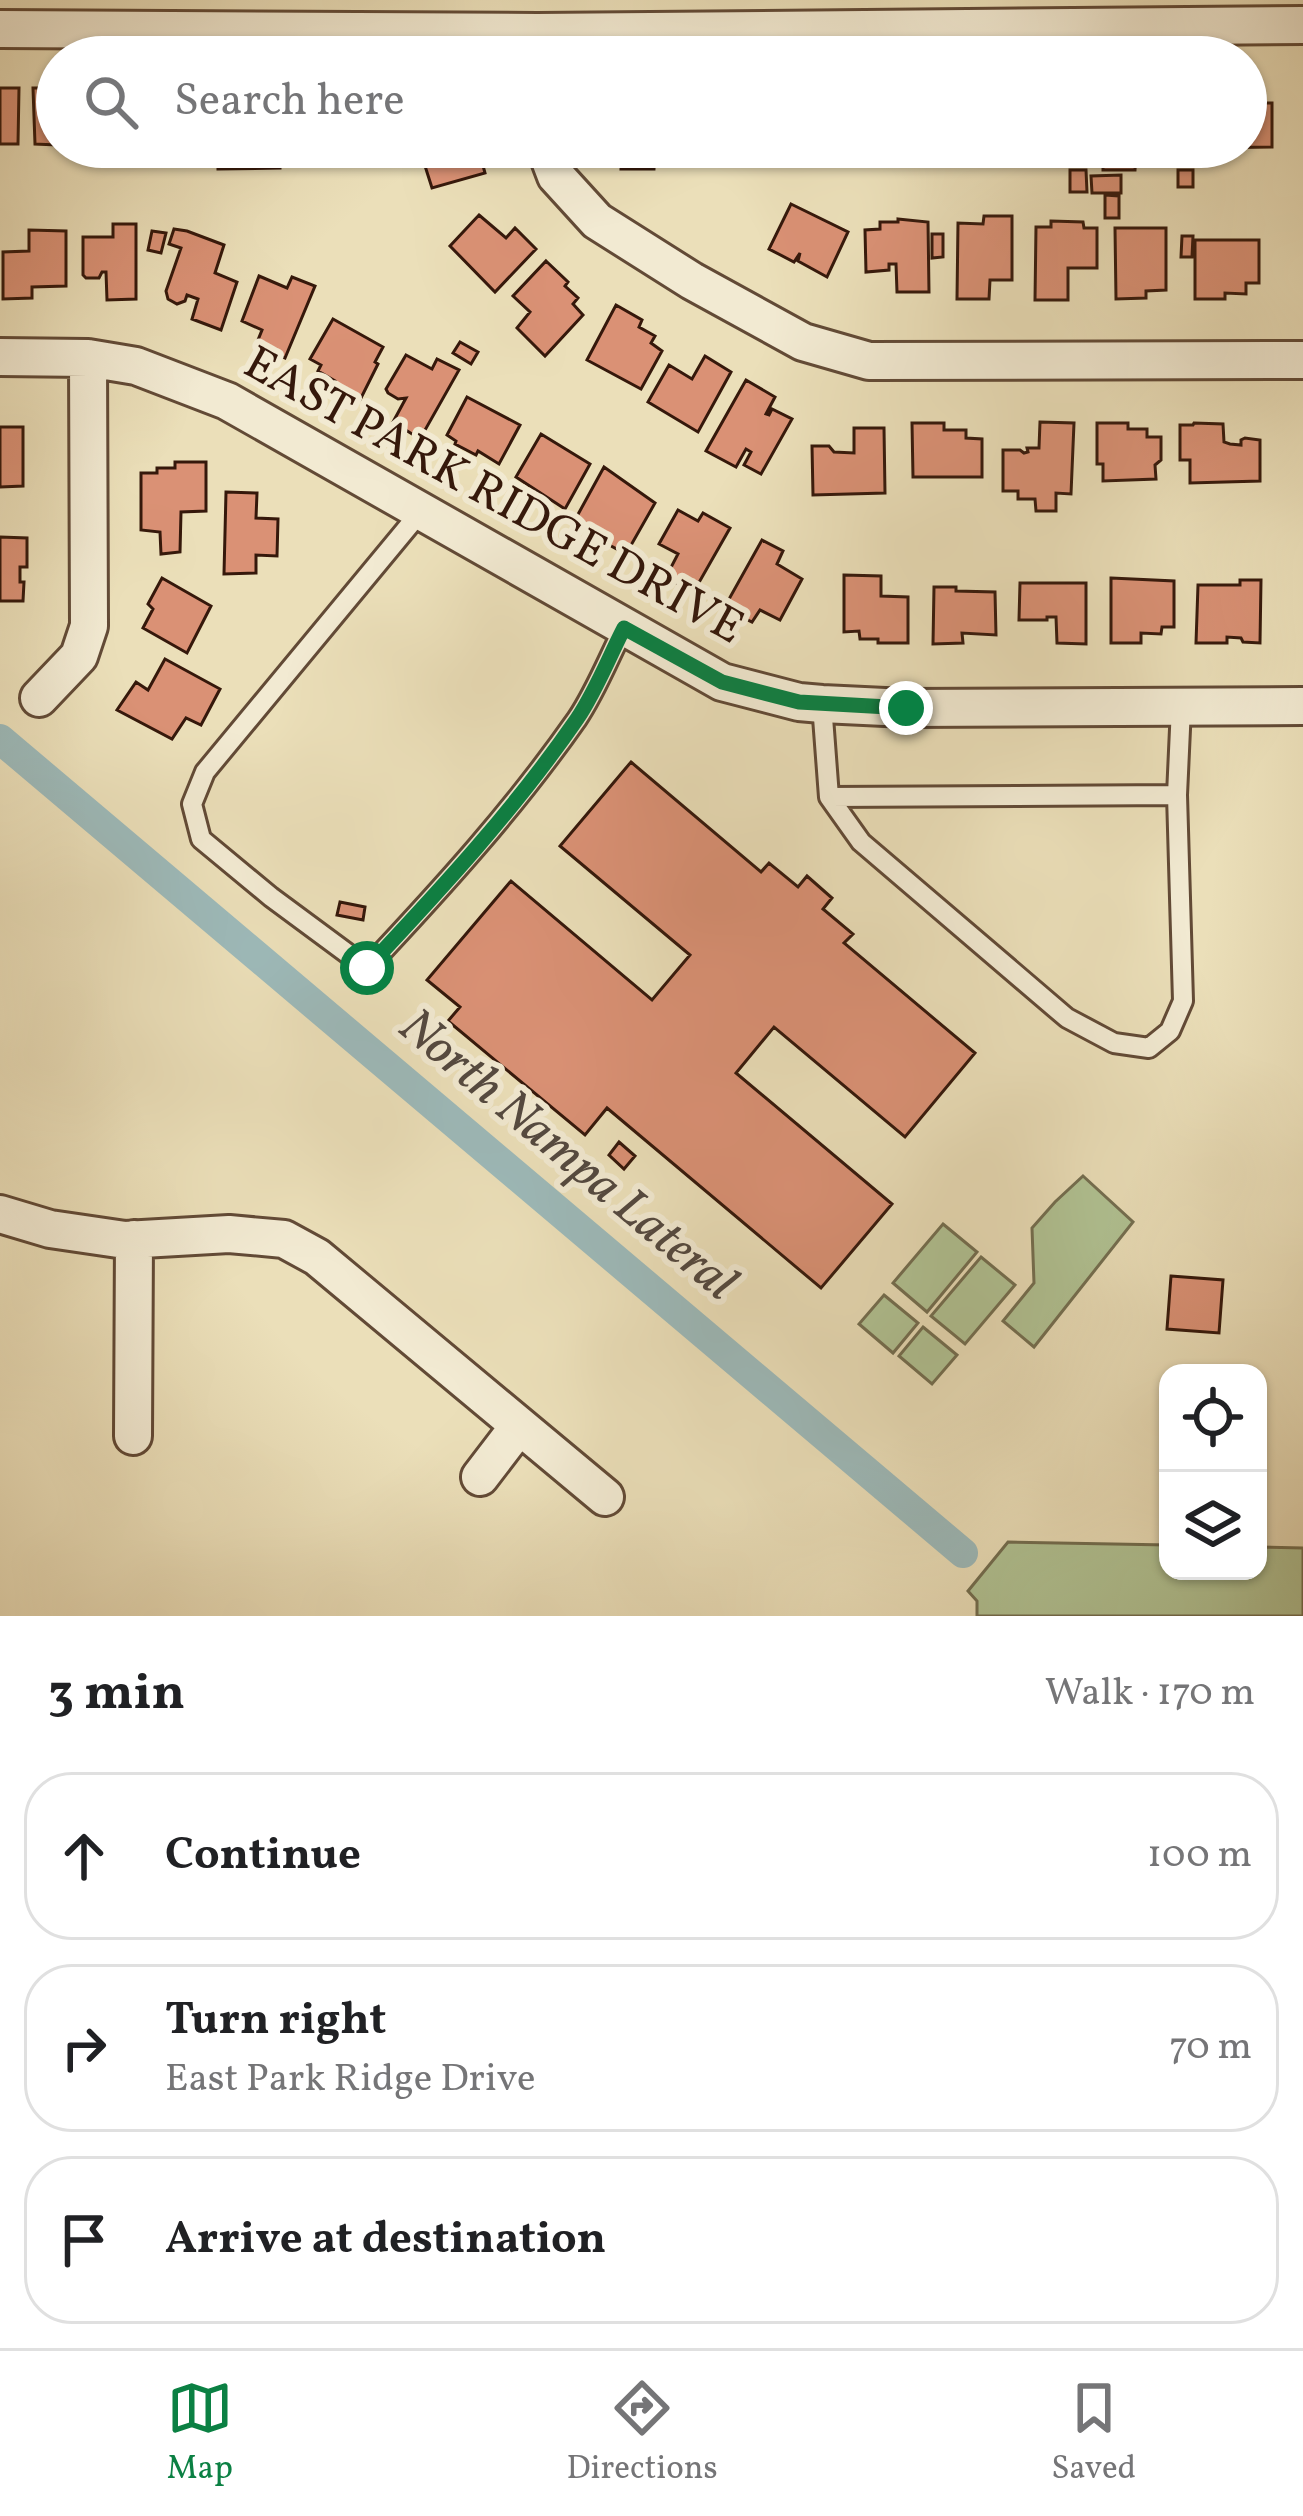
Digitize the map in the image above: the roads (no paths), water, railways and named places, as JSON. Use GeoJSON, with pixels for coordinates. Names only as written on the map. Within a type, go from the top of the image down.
{"type":"FeatureCollection","features":[{"type":"Feature","properties":{"kind":"street"},"geometry":{"type":"LineString","coordinates":[[671,36],[1059,13],[1303,25]]}},
{"type":"Feature","properties":{"kind":"street"},"geometry":{"type":"LineString","coordinates":[[0,29],[250,36]]}},
{"type":"Feature","properties":{"kind":"street"},"geometry":{"type":"LineString","coordinates":[[553,168],[597,221],[692,281],[803,342],[869,362],[1303,360]]}},
{"type":"Feature","properties":{"kind":"street","name":"EAST PARK RIDGE DRIVE"},"geometry":{"type":"LineString","coordinates":[[0,357],[88,358],[136,366],[227,401],[722,682],[799,702],[906,708],[1303,706]]}},
{"type":"Feature","properties":{"kind":"street"},"geometry":{"type":"LineString","coordinates":[[39,698],[79,656],[88,626],[88,358]]}},
{"type":"Feature","properties":{"kind":"street"},"geometry":{"type":"LineString","coordinates":[[0,1214],[50,1229],[134,1239],[229,1234],[284,1239],[317,1257],[604,1497]]}},
{"type":"Feature","properties":{"kind":"street"},"geometry":{"type":"LineString","coordinates":[[133,1436],[134,1239]]}},
{"type":"Feature","properties":{"kind":"street"},"geometry":{"type":"LineString","coordinates":[[480,1477],[519,1426]]}},
{"type":"Feature","properties":{"kind":"lane"},"geometry":{"type":"LineString","coordinates":[[422,510],[205,772],[192,804],[201,838],[367,968],[479,848],[580,715],[624,628]]}},
{"type":"Feature","properties":{"kind":"lane"},"geometry":{"type":"LineString","coordinates":[[822,704],[829,797],[860,842],[1066,1018],[1114,1043],[1149,1048],[1170,1031],[1183,1001],[1177,795],[1181,707]]}},
{"type":"Feature","properties":{"kind":"lane"},"geometry":{"type":"LineString","coordinates":[[829,797],[1177,795]]}},
{"type":"Feature","properties":{"kind":"waterway","name":"North Nampa Lateral"},"geometry":{"type":"LineString","coordinates":[[0,739],[963,1553]]}}]}
